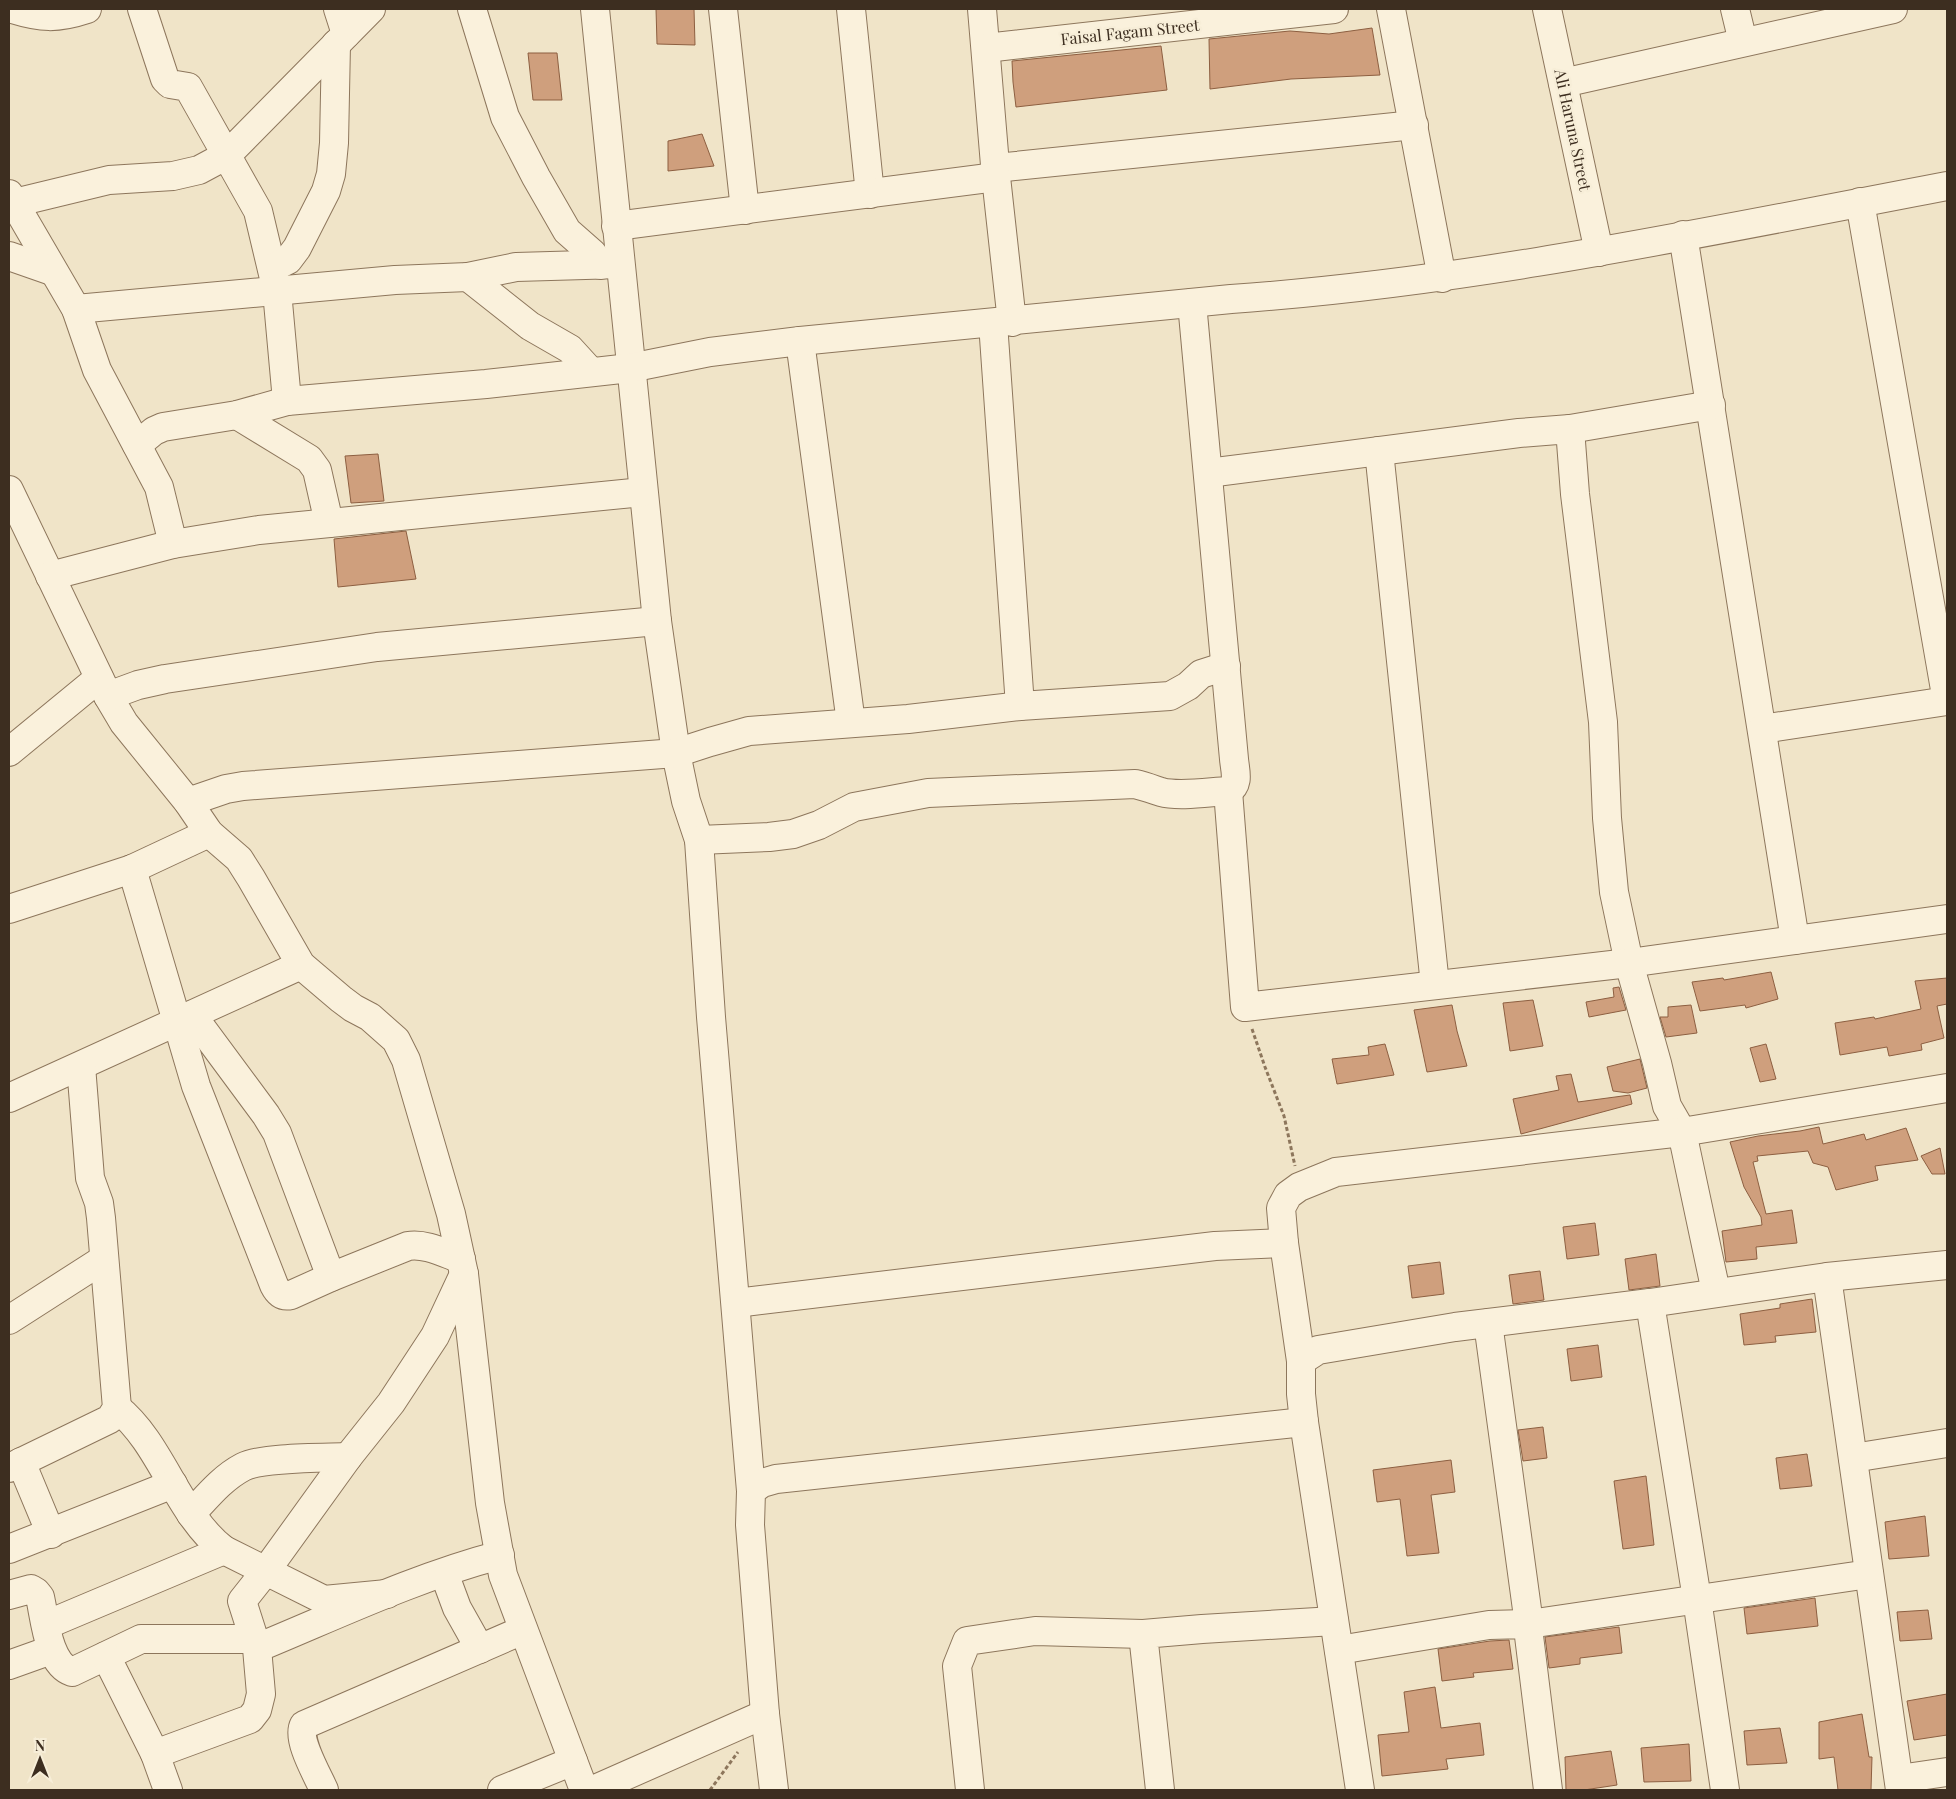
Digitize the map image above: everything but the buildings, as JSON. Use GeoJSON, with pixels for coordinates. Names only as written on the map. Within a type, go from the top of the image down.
{"type":"FeatureCollection","features":[{"type":"Feature","properties":{"kind":"street"},"geometry":{"type":"LineString","coordinates":[[12,9],[34,16],[67,16],[87,9]]}},
{"type":"Feature","properties":{"kind":"street"},"geometry":{"type":"LineString","coordinates":[[142,9],[165,80],[170,84],[188,87],[258,211],[275,279],[287,401]]}},
{"type":"Feature","properties":{"kind":"street"},"geometry":{"type":"LineString","coordinates":[[172,544],[159,487],[97,370],[76,309],[66,289],[52,270],[11,198],[109,180],[172,176],[199,170],[227,155],[340,29],[371,9]]}},
{"type":"Feature","properties":{"kind":"street"},"geometry":{"type":"LineString","coordinates":[[472,9],[505,117],[536,177],[567,230],[592,253],[610,265]]}},
{"type":"Feature","properties":{"kind":"street"},"geometry":{"type":"LineString","coordinates":[[595,9],[616,226],[610,265],[630,368],[657,622],[676,753],[686,801],[699,840],[711,1017],[751,1491],[750,1525],[765,1714],[774,1790]]}},
{"type":"Feature","properties":{"kind":"street"},"geometry":{"type":"LineString","coordinates":[[722,9],[745,210]]}},
{"type":"Feature","properties":{"kind":"street"},"geometry":{"type":"LineString","coordinates":[[851,9],[870,194]]}},
{"type":"Feature","properties":{"kind":"street"},"geometry":{"type":"LineString","coordinates":[[982,9],[996,173],[1020,706]]}},
{"type":"Feature","properties":{"kind":"street","name":"Faisal Fagam Street"},"geometry":{"type":"LineString","coordinates":[[986,48],[1334,9]]}},
{"type":"Feature","properties":{"kind":"street"},"geometry":{"type":"LineString","coordinates":[[1392,9],[1442,278]]}},
{"type":"Feature","properties":{"kind":"street","name":"Ali Haruna Street"},"geometry":{"type":"LineString","coordinates":[[1548,9],[1599,252]]}},
{"type":"Feature","properties":{"kind":"street"},"geometry":{"type":"LineString","coordinates":[[1735,9],[1744,42]]}},
{"type":"Feature","properties":{"kind":"street"},"geometry":{"type":"LineString","coordinates":[[1563,83],[1893,9]]}},
{"type":"Feature","properties":{"kind":"street"},"geometry":{"type":"LineString","coordinates":[[275,279],[298,248],[326,191],[331,174],[340,29]]}},
{"type":"Feature","properties":{"kind":"street"},"geometry":{"type":"LineString","coordinates":[[616,226],[870,194],[996,173],[1414,125]]}},
{"type":"Feature","properties":{"kind":"street"},"geometry":{"type":"LineString","coordinates":[[137,445],[154,431],[163,428],[237,414],[287,401],[486,384],[630,368],[710,352],[800,341],[1297,294],[1442,278],[1599,252],[1947,186]]}},
{"type":"Feature","properties":{"kind":"street"},"geometry":{"type":"LineString","coordinates":[[1762,729],[1947,701],[1860,202]]}},
{"type":"Feature","properties":{"kind":"street"},"geometry":{"type":"LineString","coordinates":[[1683,235],[1795,940]]}},
{"type":"Feature","properties":{"kind":"street"},"geometry":{"type":"LineString","coordinates":[[9,256],[52,270]]}},
{"type":"Feature","properties":{"kind":"street"},"geometry":{"type":"LineString","coordinates":[[76,309],[275,279],[395,280],[468,277],[516,267],[610,265]]}},
{"type":"Feature","properties":{"kind":"street"},"geometry":{"type":"LineString","coordinates":[[468,277],[530,326],[570,349],[591,372]]}},
{"type":"Feature","properties":{"kind":"street"},"geometry":{"type":"LineString","coordinates":[[699,840],[793,834],[819,825],[854,807],[928,792],[1135,784],[1152,787],[1162,792],[1177,793],[1228,791],[1236,784],[1192,303]]}},
{"type":"Feature","properties":{"kind":"street"},"geometry":{"type":"LineString","coordinates":[[800,341],[851,724]]}},
{"type":"Feature","properties":{"kind":"street"},"geometry":{"type":"LineString","coordinates":[[1208,473],[1519,433],[1570,429],[1711,405]]}},
{"type":"Feature","properties":{"kind":"street"},"geometry":{"type":"LineString","coordinates":[[237,414],[309,459],[318,470],[329,523]]}},
{"type":"Feature","properties":{"kind":"street"},"geometry":{"type":"LineString","coordinates":[[1570,429],[1575,494],[1603,722],[1607,818],[1614,892],[1629,963],[1667,1106],[1682,1132],[1716,1292]]}},
{"type":"Feature","properties":{"kind":"street"},"geometry":{"type":"LineString","coordinates":[[1379,451],[1435,985]]}},
{"type":"Feature","properties":{"kind":"street"},"geometry":{"type":"LineString","coordinates":[[9,490],[103,687],[124,724],[188,802],[209,833],[239,859],[301,965],[341,1000],[370,1017],[396,1040],[409,1070],[451,1214],[462,1266],[490,1503],[504,1575],[584,1790]]}},
{"type":"Feature","properties":{"kind":"street"},"geometry":{"type":"LineString","coordinates":[[50,576],[172,544],[259,530],[643,492]]}},
{"type":"Feature","properties":{"kind":"street"},"geometry":{"type":"LineString","coordinates":[[9,752],[103,687],[138,685],[165,679],[377,647],[657,622]]}},
{"type":"Feature","properties":{"kind":"street"},"geometry":{"type":"LineString","coordinates":[[188,802],[226,789],[243,786],[676,753],[749,731],[908,719],[1020,706],[1170,696],[1188,686],[1201,674],[1226,666]]}},
{"type":"Feature","properties":{"kind":"street"},"geometry":{"type":"LineString","coordinates":[[1228,791],[1245,1007],[1629,963],[1947,919]]}},
{"type":"Feature","properties":{"kind":"street"},"geometry":{"type":"LineString","coordinates":[[9,909],[132,869],[209,833]]}},
{"type":"Feature","properties":{"kind":"street"},"geometry":{"type":"LineString","coordinates":[[132,869],[185,1018],[196,1086],[274,1286],[279,1294],[286,1296],[408,1246],[415,1245],[462,1266]]}},
{"type":"Feature","properties":{"kind":"street"},"geometry":{"type":"LineString","coordinates":[[9,1098],[301,965]]}},
{"type":"Feature","properties":{"kind":"street"},"geometry":{"type":"LineString","coordinates":[[185,1018],[266,1115],[278,1133],[331,1277]]}},
{"type":"Feature","properties":{"kind":"street"},"geometry":{"type":"LineString","coordinates":[[51,1534],[15,1465],[110,1420],[117,1408],[101,1218],[99,1203],[90,1178],[88,1164],[81,1066]]}},
{"type":"Feature","properties":{"kind":"street"},"geometry":{"type":"LineString","coordinates":[[1360,1790],[1304,1422],[1301,1394],[1301,1361],[1284,1243],[1281,1208],[1288,1195],[1299,1187],[1336,1172],[1682,1132],[1947,1088]]}},
{"type":"Feature","properties":{"kind":"street"},"geometry":{"type":"LineString","coordinates":[[736,1303],[1215,1246],[1284,1243]]}},
{"type":"Feature","properties":{"kind":"street"},"geometry":{"type":"LineString","coordinates":[[9,1320],[104,1259]]}},
{"type":"Feature","properties":{"kind":"street"},"geometry":{"type":"LineString","coordinates":[[1301,1361],[1318,1350],[1488,1323],[1650,1303],[1827,1277],[1947,1264]]}},
{"type":"Feature","properties":{"kind":"street"},"geometry":{"type":"LineString","coordinates":[[155,1754],[250,1719],[257,1710],[261,1694],[255,1643],[242,1600],[265,1572],[348,1457],[391,1403],[435,1336],[462,1266]]}},
{"type":"Feature","properties":{"kind":"street"},"geometry":{"type":"LineString","coordinates":[[1827,1277],[1899,1784],[1947,1772]]}},
{"type":"Feature","properties":{"kind":"street"},"geometry":{"type":"LineString","coordinates":[[1650,1303],[1725,1790]]}},
{"type":"Feature","properties":{"kind":"street"},"geometry":{"type":"LineString","coordinates":[[1488,1323],[1529,1624],[1548,1790]]}},
{"type":"Feature","properties":{"kind":"street"},"geometry":{"type":"LineString","coordinates":[[117,1408],[134,1423],[191,1514],[210,1539],[224,1550],[324,1600],[387,1594]]}},
{"type":"Feature","properties":{"kind":"street"},"geometry":{"type":"LineString","coordinates":[[751,1491],[762,1483],[776,1479],[1304,1422]]}},
{"type":"Feature","properties":{"kind":"street"},"geometry":{"type":"LineString","coordinates":[[1852,1458],[1947,1443]]}},
{"type":"Feature","properties":{"kind":"street"},"geometry":{"type":"LineString","coordinates":[[191,1514],[219,1485],[245,1466],[265,1461],[348,1457]]}},
{"type":"Feature","properties":{"kind":"street"},"geometry":{"type":"LineString","coordinates":[[9,1549],[51,1534],[173,1484]]}},
{"type":"Feature","properties":{"kind":"street"},"geometry":{"type":"LineString","coordinates":[[9,1665],[49,1638],[224,1550]]}},
{"type":"Feature","properties":{"kind":"street"},"geometry":{"type":"LineString","coordinates":[[9,1595],[31,1589],[36,1592],[40,1597],[49,1638],[60,1664],[66,1670],[72,1672],[141,1639],[255,1643],[444,1573],[500,1555]]}},
{"type":"Feature","properties":{"kind":"street"},"geometry":{"type":"LineString","coordinates":[[444,1573],[457,1608],[480,1649]]}},
{"type":"Feature","properties":{"kind":"street"},"geometry":{"type":"LineString","coordinates":[[1339,1650],[1488,1625],[1529,1624],[1869,1574]]}},
{"type":"Feature","properties":{"kind":"street"},"geometry":{"type":"LineString","coordinates":[[970,1790],[957,1666],[967,1641],[1035,1631],[1143,1634],[1334,1621]]}},
{"type":"Feature","properties":{"kind":"street"},"geometry":{"type":"LineString","coordinates":[[324,1790],[303,1742],[301,1730],[304,1726],[524,1630]]}},
{"type":"Feature","properties":{"kind":"street"},"geometry":{"type":"LineString","coordinates":[[1143,1634],[1160,1790]]}},
{"type":"Feature","properties":{"kind":"street"},"geometry":{"type":"LineString","coordinates":[[106,1656],[155,1754],[168,1790]]}},
{"type":"Feature","properties":{"kind":"street"},"geometry":{"type":"LineString","coordinates":[[593,1790],[765,1714]]}},
{"type":"Feature","properties":{"kind":"street"},"geometry":{"type":"LineString","coordinates":[[502,1790],[573,1761]]}},
{"type":"Feature","properties":{"kind":"path"},"geometry":{"type":"LineString","coordinates":[[1245,1007],[1284,1116],[1299,1187]]}}]}
